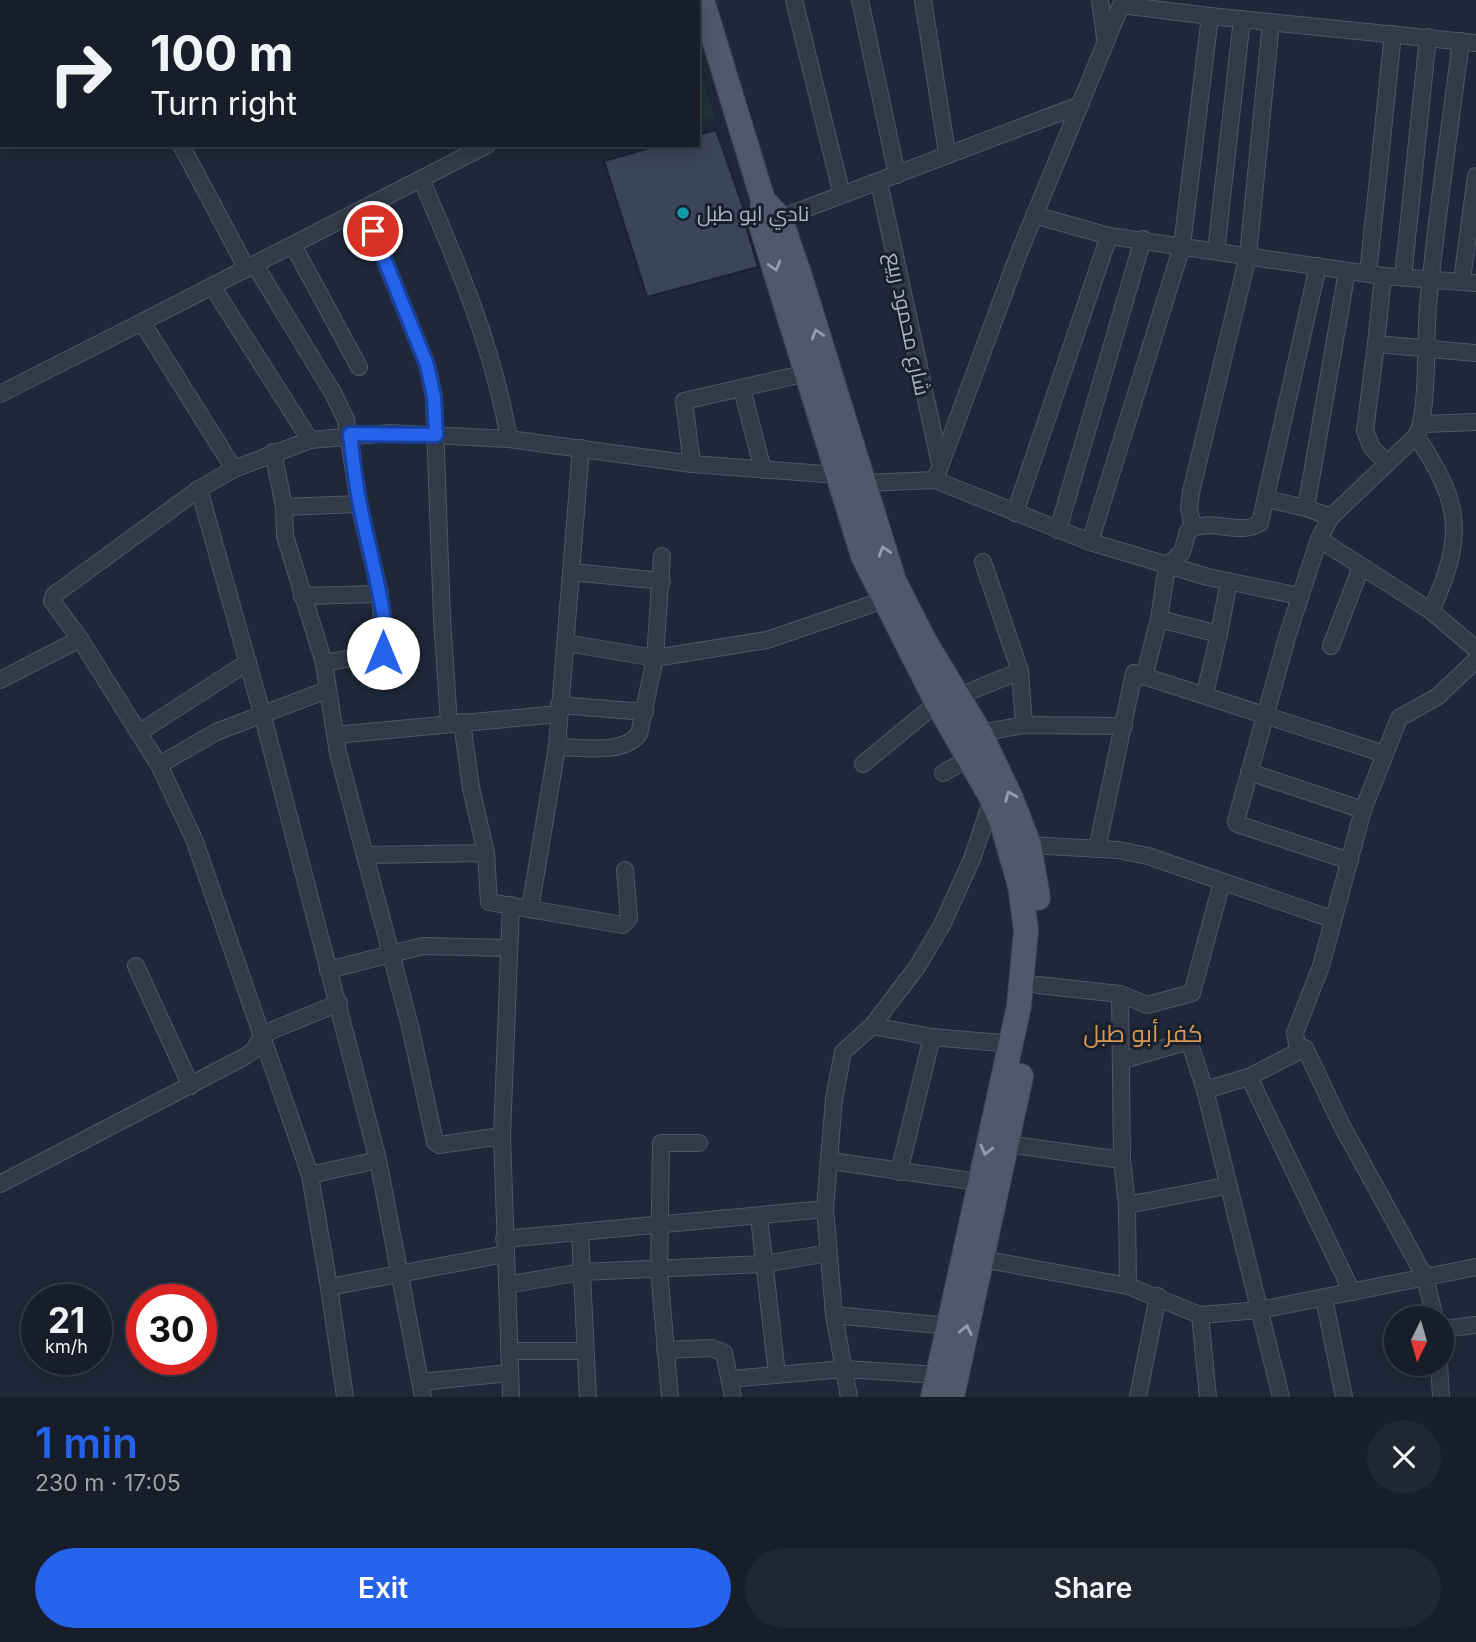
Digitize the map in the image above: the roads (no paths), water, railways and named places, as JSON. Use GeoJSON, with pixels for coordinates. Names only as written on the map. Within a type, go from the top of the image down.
{"type":"FeatureCollection","features":[{"type":"Feature","properties":{"kind":"main road"},"geometry":{"type":"LineString","coordinates":[[702,0],[706,41],[865,482],[883,548],[904,605],[948,699],[970,758],[992,800],[1020,886],[1026,930],[1024,969],[1012,1044],[978,1182],[936,1386]]}},
{"type":"Feature","properties":{"kind":"main road"},"geometry":{"type":"LineString","coordinates":[[768,214],[807,373],[863,556],[884,600],[948,699],[980,733],[1029,845],[1039,910],[1041,951],[1038,985],[952,1397]]}},
{"type":"Feature","properties":{"kind":"street"},"geometry":{"type":"LineString","coordinates":[[794,0],[842,194]]}},
{"type":"Feature","properties":{"kind":"street"},"geometry":{"type":"LineString","coordinates":[[860,0],[897,174]]}},
{"type":"Feature","properties":{"kind":"street"},"geometry":{"type":"LineString","coordinates":[[923,0],[947,153]]}},
{"type":"Feature","properties":{"kind":"street"},"geometry":{"type":"LineString","coordinates":[[1100,0],[1105,40]]}},
{"type":"Feature","properties":{"kind":"street"},"geometry":{"type":"LineString","coordinates":[[937,472],[1034,215],[1122,2],[1210,16],[1469,42],[1431,277],[1424,350],[1420,430],[1447,485],[1454,523],[1451,560],[1431,611]]}},
{"type":"Feature","properties":{"kind":"street"},"geometry":{"type":"LineString","coordinates":[[1090,542],[1182,246],[1210,16]]}},
{"type":"Feature","properties":{"kind":"street"},"geometry":{"type":"LineString","coordinates":[[1216,251],[1242,19]]}},
{"type":"Feature","properties":{"kind":"street"},"geometry":{"type":"LineString","coordinates":[[1193,528],[1189,508],[1191,492],[1248,256],[1270,22]]}},
{"type":"Feature","properties":{"kind":"street"},"geometry":{"type":"LineString","coordinates":[[1387,463],[1372,448],[1365,431],[1376,344],[1375,275],[1393,34]]}},
{"type":"Feature","properties":{"kind":"street"},"geometry":{"type":"LineString","coordinates":[[1403,277],[1428,37]]}},
{"type":"Feature","properties":{"kind":"street"},"geometry":{"type":"LineString","coordinates":[[768,214],[878,182],[947,153],[1080,105]]}},
{"type":"Feature","properties":{"kind":"street"},"geometry":{"type":"LineString","coordinates":[[182,147],[251,267],[333,393],[350,434],[359,504],[380,594],[384,652],[324,663]]}},
{"type":"Feature","properties":{"kind":"street"},"geometry":{"type":"LineString","coordinates":[[0,394],[483,147]]}},
{"type":"Feature","properties":{"kind":"street"},"geometry":{"type":"LineString","coordinates":[[1034,215],[1109,236],[1375,275],[1469,281],[1476,176]]}},
{"type":"Feature","properties":{"kind":"street"},"geometry":{"type":"LineString","coordinates":[[421,179],[479,318],[496,373],[509,439]]}},
{"type":"Feature","properties":{"kind":"street","name":"شارع محمود ربيع"},"geometry":{"type":"LineString","coordinates":[[878,182],[937,472]]}},
{"type":"Feature","properties":{"kind":"street"},"geometry":{"type":"LineString","coordinates":[[364,209],[427,365],[434,397],[442,618],[455,722],[486,853],[489,901],[624,924],[629,918],[625,870]]}},
{"type":"Feature","properties":{"kind":"street"},"geometry":{"type":"LineString","coordinates":[[1015,513],[1109,236]]}},
{"type":"Feature","properties":{"kind":"street"},"geometry":{"type":"LineString","coordinates":[[1058,530],[1143,239]]}},
{"type":"Feature","properties":{"kind":"street"},"geometry":{"type":"LineString","coordinates":[[293,245],[359,367]]}},
{"type":"Feature","properties":{"kind":"street"},"geometry":{"type":"LineString","coordinates":[[1144,677],[1159,619],[1167,566],[1182,552],[1188,531],[1193,528],[1256,526],[1260,523],[1318,266]]}},
{"type":"Feature","properties":{"kind":"street"},"geometry":{"type":"LineString","coordinates":[[1306,508],[1347,271]]}},
{"type":"Feature","properties":{"kind":"street"},"geometry":{"type":"LineString","coordinates":[[212,286],[310,440]]}},
{"type":"Feature","properties":{"kind":"street"},"geometry":{"type":"LineString","coordinates":[[142,322],[234,469]]}},
{"type":"Feature","properties":{"kind":"street"},"geometry":{"type":"LineString","coordinates":[[1376,344],[1476,353]]}},
{"type":"Feature","properties":{"kind":"street"},"geometry":{"type":"LineString","coordinates":[[692,464],[684,402],[807,373]]}},
{"type":"Feature","properties":{"kind":"street"},"geometry":{"type":"LineString","coordinates":[[742,389],[763,470]]}},
{"type":"Feature","properties":{"kind":"street"},"geometry":{"type":"LineString","coordinates":[[1350,861],[1236,824],[1265,714],[1299,596],[1319,539],[1331,517],[1420,430],[1476,422]]}},
{"type":"Feature","properties":{"kind":"street"},"geometry":{"type":"LineString","coordinates":[[345,1397],[330,1287],[310,1175],[194,839],[159,765],[80,639],[53,604],[54,595],[199,489],[234,469],[310,440],[350,434],[509,439],[692,464],[837,475]]}},
{"type":"Feature","properties":{"kind":"street"},"geometry":{"type":"LineString","coordinates":[[530,909],[557,747],[581,449]]}},
{"type":"Feature","properties":{"kind":"street"},"geometry":{"type":"LineString","coordinates":[[273,452],[284,507],[285,536],[324,663],[335,735],[436,1143],[502,1136]]}},
{"type":"Feature","properties":{"kind":"street"},"geometry":{"type":"LineString","coordinates":[[865,482],[937,472],[1015,513],[1090,542],[1167,566],[1299,596]]}},
{"type":"Feature","properties":{"kind":"street"},"geometry":{"type":"LineString","coordinates":[[199,489],[262,713],[378,1160],[422,1390],[509,1373]]}},
{"type":"Feature","properties":{"kind":"street"},"geometry":{"type":"LineString","coordinates":[[1266,499],[1331,517]]}},
{"type":"Feature","properties":{"kind":"street"},"geometry":{"type":"LineString","coordinates":[[284,507],[359,504]]}},
{"type":"Feature","properties":{"kind":"street"},"geometry":{"type":"LineString","coordinates":[[1319,539],[1431,611],[1476,649]]}},
{"type":"Feature","properties":{"kind":"street"},"geometry":{"type":"LineString","coordinates":[[557,747],[614,747],[630,742],[642,728],[655,658],[662,556]]}},
{"type":"Feature","properties":{"kind":"street"},"geometry":{"type":"LineString","coordinates":[[983,562],[1020,671],[1024,725]]}},
{"type":"Feature","properties":{"kind":"street"},"geometry":{"type":"LineString","coordinates":[[1331,646],[1361,567]]}},
{"type":"Feature","properties":{"kind":"street"},"geometry":{"type":"LineString","coordinates":[[572,572],[662,581]]}},
{"type":"Feature","properties":{"kind":"street"},"geometry":{"type":"LineString","coordinates":[[1205,693],[1229,581]]}},
{"type":"Feature","properties":{"kind":"street"},"geometry":{"type":"LineString","coordinates":[[302,596],[380,594]]}},
{"type":"Feature","properties":{"kind":"street"},"geometry":{"type":"LineString","coordinates":[[566,643],[655,658],[767,640],[884,600]]}},
{"type":"Feature","properties":{"kind":"street"},"geometry":{"type":"LineString","coordinates":[[1159,619],[1219,634]]}},
{"type":"Feature","properties":{"kind":"street"},"geometry":{"type":"LineString","coordinates":[[0,680],[80,639]]}},
{"type":"Feature","properties":{"kind":"street"},"geometry":{"type":"LineString","coordinates":[[1298,1050],[1295,1033],[1321,966],[1363,810],[1399,718],[1437,697],[1476,660]]}},
{"type":"Feature","properties":{"kind":"street"},"geometry":{"type":"LineString","coordinates":[[140,732],[248,662]]}},
{"type":"Feature","properties":{"kind":"street"},"geometry":{"type":"LineString","coordinates":[[863,764],[948,699],[1020,671]]}},
{"type":"Feature","properties":{"kind":"street"},"geometry":{"type":"LineString","coordinates":[[1097,849],[1133,673],[1205,693],[1385,754]]}},
{"type":"Feature","properties":{"kind":"street"},"geometry":{"type":"LineString","coordinates":[[159,765],[216,732],[327,690]]}},
{"type":"Feature","properties":{"kind":"street"},"geometry":{"type":"LineString","coordinates":[[335,735],[559,710],[645,712]]}},
{"type":"Feature","properties":{"kind":"street"},"geometry":{"type":"LineString","coordinates":[[980,733],[1024,725],[1124,726]]}},
{"type":"Feature","properties":{"kind":"street"},"geometry":{"type":"LineString","coordinates":[[943,773],[970,758]]}},
{"type":"Feature","properties":{"kind":"street"},"geometry":{"type":"LineString","coordinates":[[1249,772],[1363,810]]}},
{"type":"Feature","properties":{"kind":"street"},"geometry":{"type":"LineString","coordinates":[[849,1397],[834,1315],[825,1209],[834,1099],[844,1052],[872,1026],[917,967],[942,925],[972,859],[992,800]]}},
{"type":"Feature","properties":{"kind":"street"},"geometry":{"type":"LineString","coordinates":[[1029,845],[1097,849],[1148,856],[1332,919]]}},
{"type":"Feature","properties":{"kind":"street"},"geometry":{"type":"LineString","coordinates":[[365,855],[486,853]]}},
{"type":"Feature","properties":{"kind":"street"},"geometry":{"type":"LineString","coordinates":[[1038,985],[1120,994],[1147,1005],[1192,993],[1222,882]]}},
{"type":"Feature","properties":{"kind":"street"},"geometry":{"type":"LineString","coordinates":[[511,905],[502,1136],[511,1397]]}},
{"type":"Feature","properties":{"kind":"street"},"geometry":{"type":"LineString","coordinates":[[328,970],[391,953],[445,945],[508,948]]}},
{"type":"Feature","properties":{"kind":"street"},"geometry":{"type":"LineString","coordinates":[[136,967],[191,1086]]}},
{"type":"Feature","properties":{"kind":"street"},"geometry":{"type":"LineString","coordinates":[[1120,994],[1123,1060],[1122,1160],[1127,1205],[1128,1286]]}},
{"type":"Feature","properties":{"kind":"street"},"geometry":{"type":"LineString","coordinates":[[0,1184],[191,1086],[254,1050],[263,1034],[339,1003]]}},
{"type":"Feature","properties":{"kind":"street"},"geometry":{"type":"LineString","coordinates":[[872,1026],[932,1037],[1012,1044]]}},
{"type":"Feature","properties":{"kind":"street"},"geometry":{"type":"LineString","coordinates":[[899,1172],[932,1037]]}},
{"type":"Feature","properties":{"kind":"street"},"geometry":{"type":"LineString","coordinates":[[1123,1060],[1189,1041],[1205,1090],[1226,1186],[1280,1397]]}},
{"type":"Feature","properties":{"kind":"street"},"geometry":{"type":"LineString","coordinates":[[1205,1090],[1249,1077],[1298,1050],[1305,1049],[1341,1124],[1425,1277],[1432,1306]]}},
{"type":"Feature","properties":{"kind":"street"},"geometry":{"type":"LineString","coordinates":[[1249,1077],[1352,1292]]}},
{"type":"Feature","properties":{"kind":"street"},"geometry":{"type":"LineString","coordinates":[[670,1397],[659,1270],[662,1225],[661,1143],[699,1143]]}},
{"type":"Feature","properties":{"kind":"street"},"geometry":{"type":"LineString","coordinates":[[1006,1144],[1122,1160]]}},
{"type":"Feature","properties":{"kind":"street"},"geometry":{"type":"LineString","coordinates":[[310,1175],[378,1160]]}},
{"type":"Feature","properties":{"kind":"street"},"geometry":{"type":"LineString","coordinates":[[831,1161],[978,1182]]}},
{"type":"Feature","properties":{"kind":"street"},"geometry":{"type":"LineString","coordinates":[[1127,1205],[1226,1186]]}},
{"type":"Feature","properties":{"kind":"street"},"geometry":{"type":"LineString","coordinates":[[330,1287],[400,1275],[504,1246],[580,1233],[825,1209]]}},
{"type":"Feature","properties":{"kind":"street"},"geometry":{"type":"LineString","coordinates":[[759,1217],[777,1375]]}},
{"type":"Feature","properties":{"kind":"street"},"geometry":{"type":"LineString","coordinates":[[580,1233],[588,1397]]}},
{"type":"Feature","properties":{"kind":"street"},"geometry":{"type":"LineString","coordinates":[[507,1285],[581,1272],[764,1264],[828,1254]]}},
{"type":"Feature","properties":{"kind":"street"},"geometry":{"type":"LineString","coordinates":[[982,1259],[1128,1286],[1200,1315],[1259,1310],[1476,1267]]}},
{"type":"Feature","properties":{"kind":"street"},"geometry":{"type":"LineString","coordinates":[[1138,1397],[1158,1296]]}},
{"type":"Feature","properties":{"kind":"street"},"geometry":{"type":"LineString","coordinates":[[1324,1298],[1344,1397]]}},
{"type":"Feature","properties":{"kind":"street"},"geometry":{"type":"LineString","coordinates":[[834,1315],[949,1326]]}},
{"type":"Feature","properties":{"kind":"street"},"geometry":{"type":"LineString","coordinates":[[1200,1315],[1208,1397]]}},
{"type":"Feature","properties":{"kind":"street"},"geometry":{"type":"LineString","coordinates":[[1454,1328],[1476,1325]]}},
{"type":"Feature","properties":{"kind":"street"},"geometry":{"type":"LineString","coordinates":[[665,1350],[718,1349],[727,1358],[733,1397]]}},
{"type":"Feature","properties":{"kind":"street"},"geometry":{"type":"LineString","coordinates":[[509,1351],[585,1351]]}},
{"type":"Feature","properties":{"kind":"street"},"geometry":{"type":"LineString","coordinates":[[731,1379],[844,1369],[936,1386]]}},
{"type":"Feature","properties":{"kind":"street"},"geometry":{"type":"LineString","coordinates":[[1440,1376],[1441,1397]]}},
{"type":"Feature","properties":{"kind":"place","name":"نادي ابو طبل"},"geometry":{"type":"Point","coordinates":[683,213]}},
{"type":"Feature","properties":{"kind":"district","name":"كفر أبو طبل"},"geometry":{"type":"Point","coordinates":[1143,1033]}}]}
